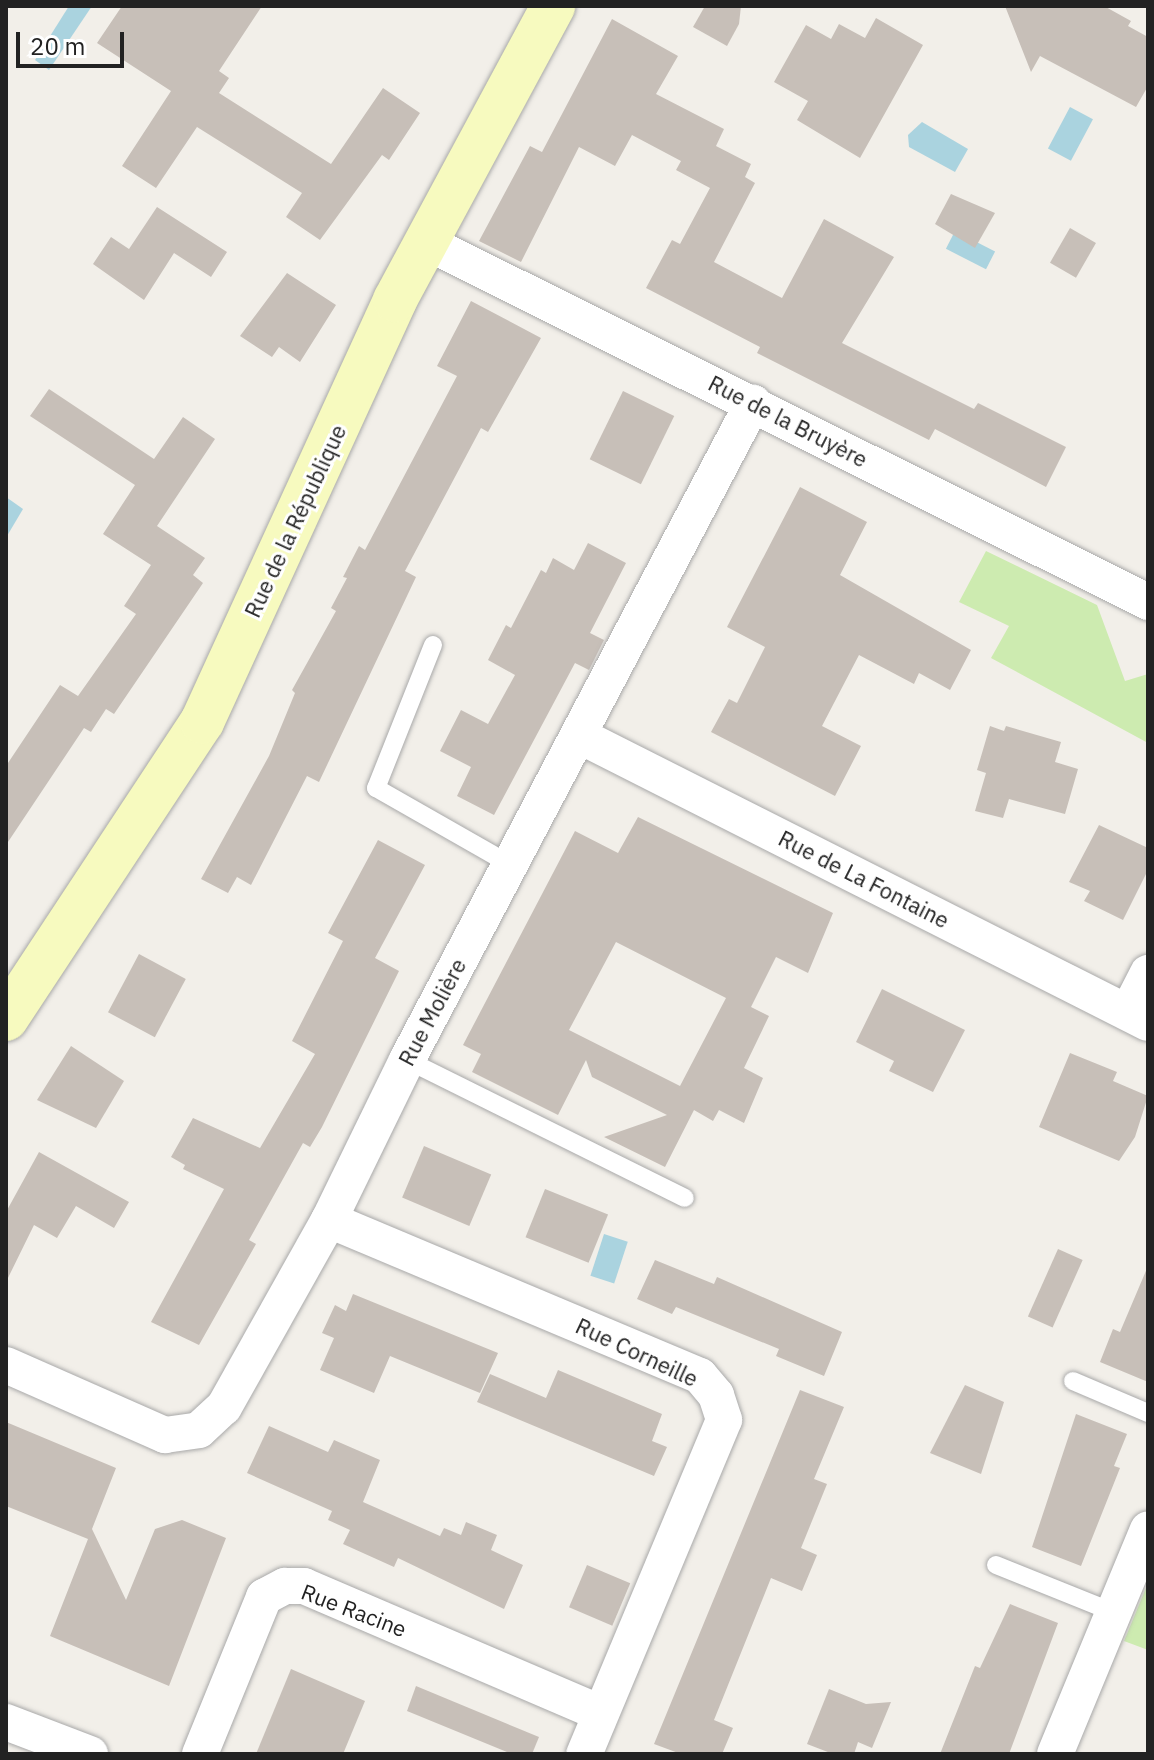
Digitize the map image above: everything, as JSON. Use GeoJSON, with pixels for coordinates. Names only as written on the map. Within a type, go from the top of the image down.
{"type":"FeatureCollection","features":[{"type":"Feature","properties":{"kind":"street","name":"Rue de la République"},"geometry":{"type":"LineString","coordinates":[[6,1019],[202,722],[426,242],[553,6]]}},
{"type":"Feature","properties":{"kind":"street","name":"Rue de la Bruyère"},"geometry":{"type":"LineString","coordinates":[[426,242],[1148,602]]}},
{"type":"Feature","properties":{"kind":"street","name":"Rue Molière"},"geometry":{"type":"LineString","coordinates":[[6,1365],[165,1435],[199,1430],[224,1407],[329,1220],[407,1060],[753,403]]}},
{"type":"Feature","properties":{"kind":"street","name":"Rue de La Fontaine"},"geometry":{"type":"LineString","coordinates":[[580,736],[1138,1017]]}},
{"type":"Feature","properties":{"kind":"street"},"geometry":{"type":"LineString","coordinates":[[1138,1017],[1148,973]]}},
{"type":"Feature","properties":{"kind":"street","name":"Rue Corneille"},"geometry":{"type":"LineString","coordinates":[[329,1220],[700,1376],[716,1395],[724,1420],[584,1754]]}},
{"type":"Feature","properties":{"kind":"street"},"geometry":{"type":"LineString","coordinates":[[1055,1754],[1148,1530]]}},
{"type":"Feature","properties":{"kind":"street","name":"Rue Racine"},"geometry":{"type":"LineString","coordinates":[[200,1754],[264,1597],[285,1586],[304,1586],[600,1713]]}},
{"type":"Feature","properties":{"kind":"street"},"geometry":{"type":"LineString","coordinates":[[6,1722],[90,1754]]}},
{"type":"Feature","properties":{"kind":"lane"},"geometry":{"type":"LineString","coordinates":[[433,645],[376,788],[511,865]]}},
{"type":"Feature","properties":{"kind":"lane"},"geometry":{"type":"LineString","coordinates":[[407,1060],[685,1198]]}},
{"type":"Feature","properties":{"kind":"lane"},"geometry":{"type":"LineString","coordinates":[[1073,1381],[1148,1413]]}},
{"type":"Feature","properties":{"kind":"lane"},"geometry":{"type":"LineString","coordinates":[[996,1565],[1113,1612]]}},
{"type":"Feature","properties":{"kind":"green space"},"geometry":{"type":"Polygon","coordinates":[[[986,551],[1097,605],[1125,681],[1148,674],[1148,743],[991,658],[1009,626],[959,602],[986,551]]]}},
{"type":"Feature","properties":{"kind":"green space"},"geometry":{"type":"Polygon","coordinates":[[[1148,1583],[1148,1650],[1124,1641],[1148,1583]]]}},
{"type":"Feature","properties":{"kind":"water"},"geometry":{"type":"Polygon","coordinates":[[[69,6],[92,6],[49,70],[35,60],[69,6]]]}},
{"type":"Feature","properties":{"kind":"water"},"geometry":{"type":"Polygon","coordinates":[[[1070,107],[1093,119],[1071,161],[1048,148],[1070,107]]]}},
{"type":"Feature","properties":{"kind":"water"},"geometry":{"type":"Polygon","coordinates":[[[922,122],[968,149],[955,172],[909,147],[908,135],[922,122]]]}},
{"type":"Feature","properties":{"kind":"water"},"geometry":{"type":"Polygon","coordinates":[[[955,231],[995,251],[986,269],[946,249],[955,231]]]}},
{"type":"Feature","properties":{"kind":"water"},"geometry":{"type":"Polygon","coordinates":[[[6,497],[23,509],[7,536],[6,536],[6,497]]]}},
{"type":"Feature","properties":{"kind":"water"},"geometry":{"type":"Polygon","coordinates":[[[604,1234],[628,1242],[614,1284],[590,1276],[604,1234]]]}},
{"type":"Feature","properties":{"kind":"building"},"geometry":{"type":"Polygon","coordinates":[[[122,6],[262,6],[219,71],[229,78],[219,93],[331,164],[383,88],[420,113],[389,160],[382,155],[320,240],[286,217],[302,193],[197,127],[156,188],[122,166],[171,91],[97,43],[122,6]]]}},
{"type":"Feature","properties":{"kind":"building"},"geometry":{"type":"Polygon","coordinates":[[[705,6],[741,6],[739,24],[727,46],[693,27],[705,6]]]}},
{"type":"Feature","properties":{"kind":"building"},"geometry":{"type":"Polygon","coordinates":[[[1005,6],[1104,6],[1131,21],[1128,26],[1148,37],[1148,86],[1136,107],[1040,56],[1031,72],[1005,6]]]}},
{"type":"Feature","properties":{"kind":"building"},"geometry":{"type":"Polygon","coordinates":[[[876,18],[923,45],[860,158],[797,120],[808,101],[774,82],[806,25],[831,39],[839,24],[865,38],[876,18]]]}},
{"type":"Feature","properties":{"kind":"building"},"geometry":{"type":"Polygon","coordinates":[[[612,19],[678,56],[656,94],[724,129],[716,146],[751,164],[745,177],[755,183],[714,262],[782,298],[824,219],[894,257],[842,343],[974,409],[978,403],[1066,447],[1046,487],[935,429],[929,440],[757,353],[760,347],[646,288],[672,240],[680,244],[710,188],[676,170],[681,161],[632,135],[615,166],[579,147],[521,262],[479,241],[530,146],[542,152],[612,19]]]}},
{"type":"Feature","properties":{"kind":"building"},"geometry":{"type":"Polygon","coordinates":[[[951,194],[995,213],[975,248],[935,224],[951,194]]]}},
{"type":"Feature","properties":{"kind":"building"},"geometry":{"type":"Polygon","coordinates":[[[157,207],[227,252],[211,277],[174,253],[144,300],[93,264],[111,237],[129,249],[157,207]]]}},
{"type":"Feature","properties":{"kind":"building"},"geometry":{"type":"Polygon","coordinates":[[[1070,228],[1096,243],[1076,278],[1050,263],[1070,228]]]}},
{"type":"Feature","properties":{"kind":"building"},"geometry":{"type":"Polygon","coordinates":[[[287,273],[336,305],[300,362],[279,347],[272,357],[240,336],[287,273]]]}},
{"type":"Feature","properties":{"kind":"building"},"geometry":{"type":"Polygon","coordinates":[[[471,301],[541,338],[488,432],[481,428],[405,571],[416,577],[319,782],[307,776],[251,885],[237,877],[228,893],[201,879],[269,756],[295,693],[292,690],[336,611],[331,608],[347,578],[343,577],[359,546],[365,550],[457,376],[437,366],[471,301]]]}},
{"type":"Feature","properties":{"kind":"building"},"geometry":{"type":"Polygon","coordinates":[[[49,389],[154,459],[183,417],[215,439],[157,526],[205,558],[193,575],[203,583],[114,714],[106,709],[91,732],[84,728],[6,845],[6,766],[60,685],[78,696],[136,614],[124,606],[151,565],[103,534],[135,485],[30,416],[49,389]]]}},
{"type":"Feature","properties":{"kind":"building"},"geometry":{"type":"Polygon","coordinates":[[[623,391],[674,416],[641,484],[590,459],[623,391]]]}},
{"type":"Feature","properties":{"kind":"building"},"geometry":{"type":"Polygon","coordinates":[[[800,487],[867,522],[840,575],[971,650],[950,690],[919,673],[914,684],[859,655],[822,726],[861,746],[835,796],[711,732],[729,699],[737,703],[765,647],[727,627],[800,487]]]}},
{"type":"Feature","properties":{"kind":"building"},"geometry":{"type":"Polygon","coordinates":[[[588,543],[626,563],[590,633],[604,640],[589,670],[575,663],[494,815],[457,796],[471,767],[440,751],[461,710],[488,724],[515,675],[488,660],[506,625],[511,628],[541,570],[546,573],[553,558],[574,570],[588,543]]]}},
{"type":"Feature","properties":{"kind":"building"},"geometry":{"type":"Polygon","coordinates":[[[990,726],[1004,731],[1006,726],[1061,742],[1055,762],[1078,769],[1065,814],[1009,799],[1003,818],[975,811],[986,773],[977,770],[990,726]]]}},
{"type":"Feature","properties":{"kind":"building"},"geometry":{"type":"Polygon","coordinates":[[[638,817],[833,913],[808,973],[776,957],[751,1007],[769,1016],[744,1068],[763,1078],[744,1123],[719,1110],[713,1121],[694,1110],[665,1167],[604,1137],[667,1115],[592,1077],[586,1060],[558,1115],[472,1072],[481,1054],[463,1045],[575,831],[618,853],[638,817]],[[616,942],[569,1030],[680,1086],[726,998],[616,942]]]}},
{"type":"Feature","properties":{"kind":"building"},"geometry":{"type":"Polygon","coordinates":[[[1099,825],[1148,848],[1148,870],[1123,920],[1084,901],[1090,891],[1069,882],[1099,825]]]}},
{"type":"Feature","properties":{"kind":"building"},"geometry":{"type":"Polygon","coordinates":[[[378,840],[425,865],[375,958],[399,971],[322,1127],[310,1147],[303,1143],[249,1240],[256,1244],[199,1345],[151,1322],[224,1189],[183,1169],[185,1165],[171,1157],[193,1118],[260,1148],[315,1054],[292,1041],[343,941],[328,933],[378,840]]]}},
{"type":"Feature","properties":{"kind":"building"},"geometry":{"type":"Polygon","coordinates":[[[139,954],[186,979],[155,1037],[108,1012],[139,954]]]}},
{"type":"Feature","properties":{"kind":"building"},"geometry":{"type":"Polygon","coordinates":[[[882,989],[965,1030],[933,1092],[889,1071],[894,1061],[856,1042],[882,989]]]}},
{"type":"Feature","properties":{"kind":"building"},"geometry":{"type":"Polygon","coordinates":[[[71,1046],[124,1081],[96,1128],[37,1100],[71,1046]]]}},
{"type":"Feature","properties":{"kind":"building"},"geometry":{"type":"Polygon","coordinates":[[[1070,1053],[1117,1072],[1113,1081],[1148,1096],[1135,1137],[1119,1161],[1039,1127],[1070,1053]]]}},
{"type":"Feature","properties":{"kind":"building"},"geometry":{"type":"Polygon","coordinates":[[[424,1146],[491,1175],[469,1226],[402,1198],[424,1146]]]}},
{"type":"Feature","properties":{"kind":"building"},"geometry":{"type":"Polygon","coordinates":[[[39,1152],[129,1202],[114,1228],[76,1206],[57,1238],[34,1225],[6,1282],[6,1212],[39,1152]]]}},
{"type":"Feature","properties":{"kind":"building"},"geometry":{"type":"Polygon","coordinates":[[[545,1189],[608,1214],[589,1263],[526,1237],[545,1189]]]}},
{"type":"Feature","properties":{"kind":"building"},"geometry":{"type":"Polygon","coordinates":[[[1058,1249],[1083,1260],[1053,1328],[1028,1317],[1058,1249]]]}},
{"type":"Feature","properties":{"kind":"building"},"geometry":{"type":"Polygon","coordinates":[[[655,1260],[714,1284],[717,1277],[842,1332],[824,1376],[776,1356],[779,1349],[676,1307],[672,1314],[637,1299],[655,1260]]]}},
{"type":"Feature","properties":{"kind":"building"},"geometry":{"type":"Polygon","coordinates":[[[1148,1266],[1148,1382],[1100,1362],[1113,1329],[1120,1332],[1148,1266]]]}},
{"type":"Feature","properties":{"kind":"building"},"geometry":{"type":"Polygon","coordinates":[[[353,1294],[498,1353],[480,1393],[390,1356],[374,1393],[320,1370],[334,1338],[322,1333],[335,1305],[346,1311],[353,1294]]]}},
{"type":"Feature","properties":{"kind":"building"},"geometry":{"type":"Polygon","coordinates":[[[558,1370],[662,1414],[652,1441],[667,1447],[654,1476],[477,1402],[490,1374],[546,1398],[558,1370]]]}},
{"type":"Feature","properties":{"kind":"building"},"geometry":{"type":"Polygon","coordinates":[[[965,1385],[1004,1402],[981,1474],[930,1453],[965,1385]]]}},
{"type":"Feature","properties":{"kind":"building"},"geometry":{"type":"Polygon","coordinates":[[[800,1390],[844,1407],[814,1479],[827,1484],[801,1548],[817,1555],[802,1591],[771,1578],[714,1720],[733,1728],[722,1754],[681,1754],[654,1744],[800,1390]]]}},
{"type":"Feature","properties":{"kind":"building"},"geometry":{"type":"Polygon","coordinates":[[[1076,1414],[1127,1434],[1114,1466],[1120,1468],[1081,1566],[1032,1547],[1076,1414]]]}},
{"type":"Feature","properties":{"kind":"building"},"geometry":{"type":"Polygon","coordinates":[[[6,1422],[116,1468],[92,1529],[126,1600],[155,1529],[182,1520],[226,1538],[169,1686],[50,1636],[88,1539],[6,1506],[6,1422]]]}},
{"type":"Feature","properties":{"kind":"building"},"geometry":{"type":"Polygon","coordinates":[[[269,1426],[328,1452],[334,1440],[380,1460],[363,1502],[440,1536],[444,1528],[461,1535],[466,1522],[497,1535],[491,1550],[523,1565],[504,1609],[398,1558],[394,1567],[343,1544],[350,1530],[328,1520],[332,1511],[247,1473],[269,1426]]]}},
{"type":"Feature","properties":{"kind":"building"},"geometry":{"type":"Polygon","coordinates":[[[587,1565],[630,1583],[612,1626],[569,1607],[587,1565]]]}},
{"type":"Feature","properties":{"kind":"building"},"geometry":{"type":"Polygon","coordinates":[[[1010,1604],[1058,1623],[1009,1754],[940,1754],[975,1666],[980,1668],[1010,1604]]]}},
{"type":"Feature","properties":{"kind":"building"},"geometry":{"type":"Polygon","coordinates":[[[291,1669],[365,1701],[343,1754],[256,1754],[291,1669]]]}},
{"type":"Feature","properties":{"kind":"building"},"geometry":{"type":"Polygon","coordinates":[[[416,1686],[539,1737],[532,1754],[512,1754],[407,1711],[416,1686]]]}},
{"type":"Feature","properties":{"kind":"building"},"geometry":{"type":"Polygon","coordinates":[[[829,1689],[866,1704],[891,1702],[872,1748],[858,1742],[854,1754],[833,1754],[807,1744],[829,1689]]]}}]}
